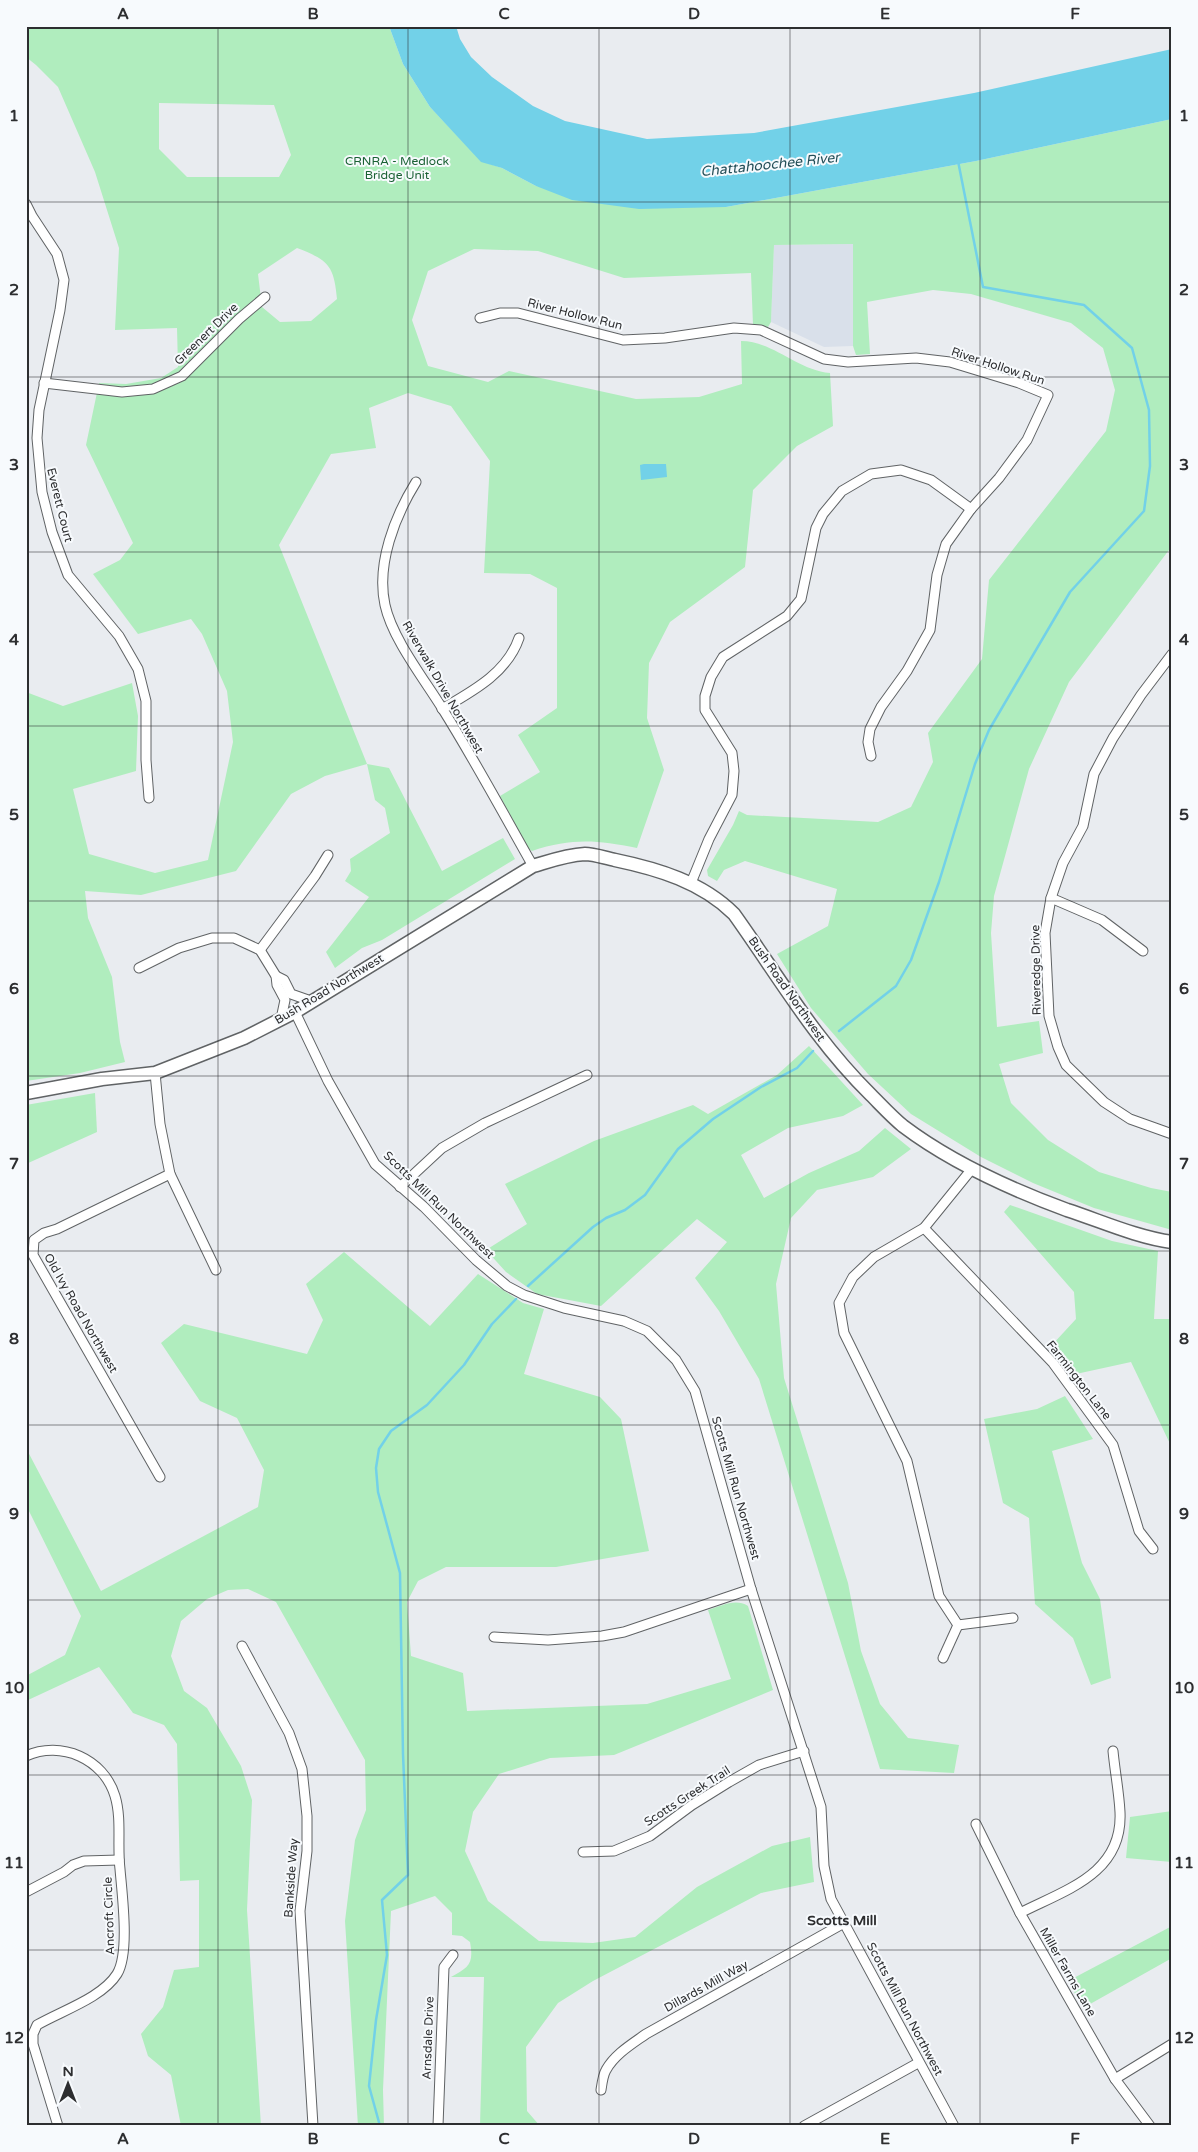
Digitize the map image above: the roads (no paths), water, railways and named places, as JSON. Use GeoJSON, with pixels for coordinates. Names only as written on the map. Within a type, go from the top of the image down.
{"type":"FeatureCollection","features":[{"type":"Feature","properties":{"kind":"street","name":"Everett Court"},"geometry":{"type":"LineString","coordinates":[[26,204],[29,217],[58,254],[64,280],[60,310],[44,383],[37,438],[38,466],[52,532],[68,575],[119,636],[138,669],[146,700],[146,760],[150,798]]}},
{"type":"Feature","properties":{"kind":"street","name":"Greenert Drive"},"geometry":{"type":"LineString","coordinates":[[44,383],[122,392],[153,389],[182,376],[239,319],[264,297]]}},
{"type":"Feature","properties":{"kind":"street","name":"River Hollow Run"},"geometry":{"type":"LineString","coordinates":[[480,318],[500,313],[518,313],[623,340],[665,338],[734,328],[761,330],[824,359],[848,362],[916,358],[950,362],[1019,383],[1048,395],[1027,440],[999,478],[971,509],[946,544],[937,575],[930,630],[907,671],[881,707],[870,729],[868,742],[871,756]]}},
{"type":"Feature","properties":{"kind":"street"},"geometry":{"type":"LineString","coordinates":[[691,883],[709,839],[732,795],[734,771],[732,753],[705,710],[705,696],[711,676],[723,657],[788,616],[801,600],[816,528],[823,514],[842,491],[871,474],[901,470],[931,480],[971,509]]}},
{"type":"Feature","properties":{"kind":"street","name":"Riverwalk Drive Northwest"},"geometry":{"type":"LineString","coordinates":[[416,482],[405,499],[384,564],[385,606],[398,638],[442,709],[533,866]]}},
{"type":"Feature","properties":{"kind":"street"},"geometry":{"type":"LineString","coordinates":[[442,709],[478,688],[505,664],[514,652],[519,638]]}},
{"type":"Feature","properties":{"kind":"street","name":"Riveredge Drive"},"geometry":{"type":"LineString","coordinates":[[1172,654],[1141,695],[1113,738],[1094,774],[1083,826],[1063,863],[1051,898],[1046,933],[1049,1016],[1066,1065],[1104,1102],[1130,1119],[1172,1134]]}},
{"type":"Feature","properties":{"kind":"street"},"geometry":{"type":"LineString","coordinates":[[260,950],[316,876],[328,854]]}},
{"type":"Feature","properties":{"kind":"street","name":"Bush Road Northwest"},"geometry":{"type":"LineString","coordinates":[[26,1093],[102,1079],[155,1073],[227,1045],[295,1012],[533,866],[559,858],[587,854],[642,866],[691,883],[720,900],[734,914],[806,1021],[863,1086],[903,1126],[971,1170],[1037,1199],[1124,1229],[1172,1242]]}},
{"type":"Feature","properties":{"kind":"street"},"geometry":{"type":"LineString","coordinates":[[1051,898],[1102,920],[1143,951]]}},
{"type":"Feature","properties":{"kind":"street"},"geometry":{"type":"LineString","coordinates":[[139,968],[173,951],[212,938],[234,938],[260,950],[276,976],[277,985],[285,1000],[280,1019]]}},
{"type":"Feature","properties":{"kind":"street"},"geometry":{"type":"LineString","coordinates":[[276,976],[284,980],[292,994],[311,1001]]}},
{"type":"Feature","properties":{"kind":"street","name":"Scotts Mill Run Northwest"},"geometry":{"type":"LineString","coordinates":[[295,1012],[328,1081],[375,1164],[424,1207],[476,1260],[507,1286],[524,1295],[564,1308],[624,1321],[647,1331],[676,1360],[696,1392],[751,1589],[821,1807],[824,1866],[831,1899],[918,2063],[954,2126]]}},
{"type":"Feature","properties":{"kind":"street"},"geometry":{"type":"LineString","coordinates":[[155,1073],[160,1124],[170,1174],[216,1270]]}},
{"type":"Feature","properties":{"kind":"street"},"geometry":{"type":"LineString","coordinates":[[400,1187],[442,1148],[485,1123],[587,1075]]}},
{"type":"Feature","properties":{"kind":"street"},"geometry":{"type":"LineString","coordinates":[[958,1625],[939,1596],[907,1461],[844,1333],[839,1303],[852,1277],[874,1257],[924,1228],[971,1170]]}},
{"type":"Feature","properties":{"kind":"street","name":"Old Ivy Road Northwest"},"geometry":{"type":"LineString","coordinates":[[160,1477],[33,1255],[32,1246],[34,1240],[44,1232],[57,1229],[170,1174]]}},
{"type":"Feature","properties":{"kind":"street","name":"Farmington Lane"},"geometry":{"type":"LineString","coordinates":[[924,1228],[1053,1364],[1113,1445],[1140,1531],[1154,1549]]}},
{"type":"Feature","properties":{"kind":"street"},"geometry":{"type":"LineString","coordinates":[[494,1637],[548,1640],[602,1636],[624,1632],[751,1589]]}},
{"type":"Feature","properties":{"kind":"street"},"geometry":{"type":"LineString","coordinates":[[958,1625],[1013,1618]]}},
{"type":"Feature","properties":{"kind":"street"},"geometry":{"type":"LineString","coordinates":[[943,1658],[958,1625]]}},
{"type":"Feature","properties":{"kind":"street","name":"Bankside Way"},"geometry":{"type":"LineString","coordinates":[[242,1646],[289,1733],[302,1769],[307,1816],[307,1851],[300,1911],[313,2126]]}},
{"type":"Feature","properties":{"kind":"street","name":"Ancroft Circle"},"geometry":{"type":"LineString","coordinates":[[26,1756],[35,1752],[52,1749],[67,1750],[80,1755],[93,1764],[106,1779],[115,1796],[124,1930],[122,1966],[115,1977],[103,1988],[37,2025],[33,2034],[33,2044],[58,2126]]}},
{"type":"Feature","properties":{"kind":"street","name":"Scotts Greek Trail"},"geometry":{"type":"LineString","coordinates":[[583,1852],[614,1851],[650,1836],[692,1805],[759,1765],[804,1751]]}},
{"type":"Feature","properties":{"kind":"street"},"geometry":{"type":"LineString","coordinates":[[1020,1913],[1088,1878],[1107,1861],[1118,1838],[1120,1826],[1120,1812],[1112,1752]]}},
{"type":"Feature","properties":{"kind":"street","name":"Miller Farms Lane"},"geometry":{"type":"LineString","coordinates":[[976,1824],[1020,1913],[1115,2080],[1150,2126]]}},
{"type":"Feature","properties":{"kind":"street"},"geometry":{"type":"LineString","coordinates":[[26,1892],[64,1872],[73,1865],[84,1861],[119,1860]]}},
{"type":"Feature","properties":{"kind":"street","name":"Dillards Mill Way"},"geometry":{"type":"LineString","coordinates":[[601,2090],[605,2071],[625,2048],[646,2034],[844,1923]]}},
{"type":"Feature","properties":{"kind":"street","name":"Arnsdale Drive"},"geometry":{"type":"LineString","coordinates":[[438,2126],[444,1967],[453,1954]]}},
{"type":"Feature","properties":{"kind":"street"},"geometry":{"type":"LineString","coordinates":[[1115,2080],[1172,2044]]}},
{"type":"Feature","properties":{"kind":"street"},"geometry":{"type":"LineString","coordinates":[[804,2126],[918,2063]]}},
{"type":"Feature","properties":{"kind":"water","name":"Chattahoochee River"},"geometry":{"type":"Polygon","coordinates":[[[389,26],[456,26],[460,39],[471,57],[492,77],[533,106],[565,121],[647,139],[754,133],[974,93],[1172,49],[1172,119],[976,161],[726,207],[639,209],[572,200],[536,186],[502,168],[481,162],[430,107],[403,64],[389,26]]]}},
{"type":"Feature","properties":{"kind":"water"},"geometry":{"type":"Polygon","coordinates":[[[666,464],[667,477],[641,480],[640,465],[666,464]]]}},
{"type":"Feature","properties":{"kind":"waterway"},"geometry":{"type":"LineString","coordinates":[[839,1031],[896,986],[911,960],[939,882],[975,764],[989,730],[1070,592],[1144,511],[1150,466],[1149,410],[1132,348],[1084,305],[983,287],[958,161]]}},
{"type":"Feature","properties":{"kind":"waterway"},"geometry":{"type":"LineString","coordinates":[[528,1286],[593,1227],[606,1218],[625,1210],[645,1195],[678,1149],[713,1119],[761,1087],[797,1068],[813,1051]]}},
{"type":"Feature","properties":{"kind":"waterway"},"geometry":{"type":"LineString","coordinates":[[380,2126],[369,2086],[376,2020],[387,1955],[382,1900],[408,1875],[403,1754],[400,1573],[378,1492],[376,1468],[379,1449],[391,1431],[427,1405],[464,1365],[492,1324],[516,1299]]}},
{"type":"Feature","properties":{"kind":"district","name":"Scotts Mill"},"geometry":{"type":"Point","coordinates":[842,1920]}},
{"type":"Feature","properties":{"kind":"park label","name":"CRNRA - Medlock Bridge Unit"},"geometry":{"type":"Point","coordinates":[397,168]}}]}
